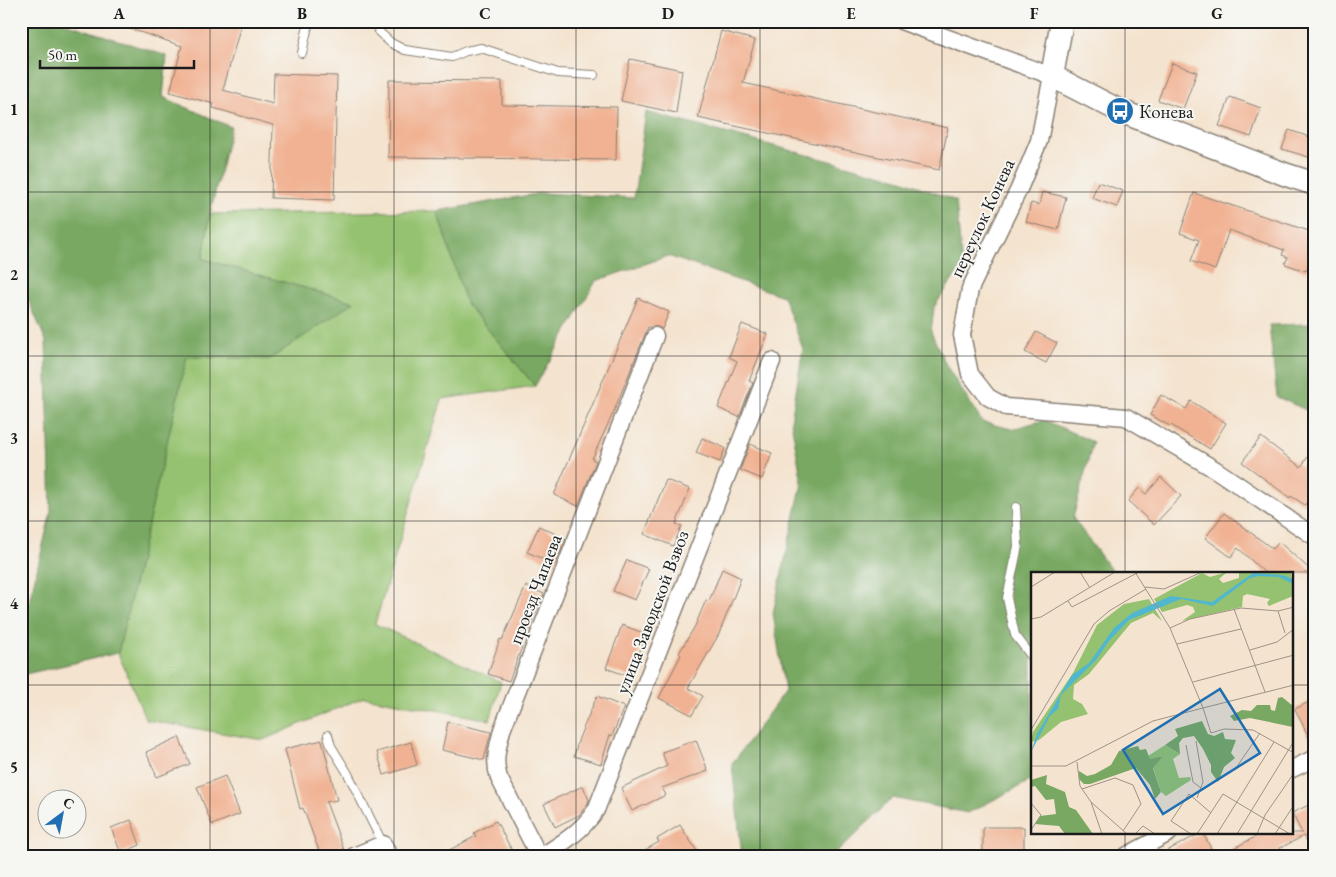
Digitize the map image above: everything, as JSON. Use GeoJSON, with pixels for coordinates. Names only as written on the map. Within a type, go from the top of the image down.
{"type":"FeatureCollection","features":[{"type":"Feature","properties":{"kind":"main road"},"geometry":{"type":"LineString","coordinates":[[1062,21],[1052,76],[1120,112],[1315,184]]}},
{"type":"Feature","properties":{"kind":"street"},"geometry":{"type":"LineString","coordinates":[[901,21],[1052,76]]}},
{"type":"Feature","properties":{"kind":"street","name":"переулок Конева"},"geometry":{"type":"LineString","coordinates":[[1052,76],[1039,141],[1019,189],[970,289],[962,335],[970,374],[988,397],[1006,407],[1126,417],[1216,470],[1315,537]]}},
{"type":"Feature","properties":{"kind":"street","name":"проезд Чапаева"},"geometry":{"type":"LineString","coordinates":[[541,856],[499,778],[495,766],[496,753],[502,730],[655,336]]}},
{"type":"Feature","properties":{"kind":"street","name":"улица Заводской Взвоз"},"geometry":{"type":"LineString","coordinates":[[541,856],[564,842],[586,825],[596,810],[772,361]]}},
{"type":"Feature","properties":{"kind":"street"},"geometry":{"type":"LineString","coordinates":[[1294,768],[1315,758]]}},
{"type":"Feature","properties":{"kind":"street"},"geometry":{"type":"LineString","coordinates":[[1126,856],[1166,834]]}},
{"type":"Feature","properties":{"kind":"street"},"geometry":{"type":"LineString","coordinates":[[354,856],[386,850]]}},
{"type":"Feature","properties":{"kind":"lane"},"geometry":{"type":"LineString","coordinates":[[302,52],[309,21]]}},
{"type":"Feature","properties":{"kind":"lane"},"geometry":{"type":"LineString","coordinates":[[377,21],[379,32],[391,43],[405,50],[452,57],[480,48],[558,73],[594,75]]}},
{"type":"Feature","properties":{"kind":"lane"},"geometry":{"type":"LineString","coordinates":[[1016,507],[1018,546],[1007,598],[1015,635],[1031,657]]}},
{"type":"Feature","properties":{"kind":"lane"},"geometry":{"type":"LineString","coordinates":[[328,735],[331,746],[347,772],[386,850]]}},
{"type":"Feature","properties":{"kind":"green space"},"geometry":{"type":"Polygon","coordinates":[[[21,21],[59,21],[167,56],[163,97],[231,127],[210,214],[203,259],[354,302],[270,359],[187,357],[118,653],[21,675],[21,635],[51,512],[46,341],[21,283],[21,21]]]}},
{"type":"Feature","properties":{"kind":"green space"},"geometry":{"type":"Polygon","coordinates":[[[646,112],[902,180],[956,201],[962,266],[934,307],[931,332],[946,365],[982,422],[1012,429],[1044,420],[1093,442],[1073,518],[1111,570],[1116,572],[1031,572],[1031,781],[968,813],[893,798],[833,856],[742,856],[732,764],[785,691],[773,613],[802,483],[791,421],[803,349],[783,296],[668,256],[596,281],[535,386],[466,303],[437,211],[542,193],[634,198],[646,112]]]}},
{"type":"Feature","properties":{"kind":"green space"},"geometry":{"type":"Polygon","coordinates":[[[437,211],[466,303],[535,386],[442,399],[375,624],[501,682],[490,720],[364,697],[263,740],[146,720],[118,653],[187,356],[270,359],[353,302],[203,259],[210,214],[437,211]]]}},
{"type":"Feature","properties":{"kind":"green space"},"geometry":{"type":"Polygon","coordinates":[[[1315,324],[1315,414],[1277,397],[1269,325],[1315,324]]]}},
{"type":"Feature","properties":{"kind":"building"},"geometry":{"type":"Polygon","coordinates":[[[117,21],[242,21],[223,90],[273,104],[274,74],[337,76],[334,200],[271,198],[273,125],[213,108],[214,104],[170,92],[182,46],[116,24],[117,21]]]}},
{"type":"Feature","properties":{"kind":"building"},"geometry":{"type":"Polygon","coordinates":[[[721,31],[755,40],[743,83],[948,128],[939,170],[698,118],[721,31]]]}},
{"type":"Feature","properties":{"kind":"building"},"geometry":{"type":"Polygon","coordinates":[[[630,59],[682,70],[676,113],[621,101],[630,59]]]}},
{"type":"Feature","properties":{"kind":"building"},"geometry":{"type":"Polygon","coordinates":[[[1172,63],[1197,72],[1183,109],[1158,100],[1172,63]]]}},
{"type":"Feature","properties":{"kind":"building"},"geometry":{"type":"Polygon","coordinates":[[[389,80],[502,81],[502,105],[617,107],[616,160],[388,157],[389,80]]]}},
{"type":"Feature","properties":{"kind":"building"},"geometry":{"type":"Polygon","coordinates":[[[1230,97],[1261,108],[1251,137],[1219,126],[1230,97]]]}},
{"type":"Feature","properties":{"kind":"building"},"geometry":{"type":"Polygon","coordinates":[[[1289,130],[1315,139],[1315,159],[1282,149],[1289,130]]]}},
{"type":"Feature","properties":{"kind":"building"},"geometry":{"type":"Polygon","coordinates":[[[1098,182],[1123,191],[1117,207],[1092,198],[1098,182]]]}},
{"type":"Feature","properties":{"kind":"building"},"geometry":{"type":"Polygon","coordinates":[[[1042,192],[1066,197],[1058,230],[1026,222],[1031,203],[1039,205],[1042,192]]]}},
{"type":"Feature","properties":{"kind":"building"},"geometry":{"type":"Polygon","coordinates":[[[1194,193],[1315,233],[1315,247],[1306,271],[1285,264],[1288,257],[1282,255],[1284,250],[1229,230],[1215,270],[1191,261],[1199,240],[1180,233],[1194,193]]]}},
{"type":"Feature","properties":{"kind":"building"},"geometry":{"type":"Polygon","coordinates":[[[638,298],[669,312],[662,329],[648,327],[614,411],[592,459],[596,461],[578,506],[554,495],[638,298]]]}},
{"type":"Feature","properties":{"kind":"building"},"geometry":{"type":"Polygon","coordinates":[[[742,324],[768,334],[749,381],[753,383],[739,417],[718,408],[737,361],[729,357],[742,324]]]}},
{"type":"Feature","properties":{"kind":"building"},"geometry":{"type":"Polygon","coordinates":[[[1036,332],[1057,343],[1046,363],[1025,352],[1036,332]]]}},
{"type":"Feature","properties":{"kind":"building"},"geometry":{"type":"Polygon","coordinates":[[[1161,395],[1186,409],[1191,401],[1226,423],[1210,449],[1171,425],[1150,415],[1161,395]]]}},
{"type":"Feature","properties":{"kind":"building"},"geometry":{"type":"Polygon","coordinates":[[[1261,437],[1301,467],[1315,446],[1315,491],[1305,505],[1291,496],[1290,498],[1242,462],[1261,437]]]}},
{"type":"Feature","properties":{"kind":"building"},"geometry":{"type":"Polygon","coordinates":[[[702,438],[725,448],[720,462],[696,453],[702,438]]]}},
{"type":"Feature","properties":{"kind":"building"},"geometry":{"type":"Polygon","coordinates":[[[750,444],[772,453],[762,479],[740,470],[750,444]]]}},
{"type":"Feature","properties":{"kind":"building"},"geometry":{"type":"Polygon","coordinates":[[[1161,477],[1181,496],[1154,525],[1128,501],[1139,488],[1146,494],[1161,477]]]}},
{"type":"Feature","properties":{"kind":"building"},"geometry":{"type":"Polygon","coordinates":[[[666,480],[690,489],[676,524],[682,526],[673,546],[644,534],[666,480]]]}},
{"type":"Feature","properties":{"kind":"building"},"geometry":{"type":"Polygon","coordinates":[[[1224,513],[1273,549],[1279,542],[1314,573],[1264,572],[1238,548],[1231,557],[1205,538],[1224,513]]]}},
{"type":"Feature","properties":{"kind":"building"},"geometry":{"type":"Polygon","coordinates":[[[539,526],[566,539],[555,564],[527,552],[539,526]]]}},
{"type":"Feature","properties":{"kind":"building"},"geometry":{"type":"Polygon","coordinates":[[[627,560],[649,569],[635,600],[613,591],[627,560]]]}},
{"type":"Feature","properties":{"kind":"building"},"geometry":{"type":"Polygon","coordinates":[[[722,569],[741,578],[719,634],[688,688],[703,696],[692,715],[659,698],[706,600],[709,601],[722,569]]]}},
{"type":"Feature","properties":{"kind":"building"},"geometry":{"type":"Polygon","coordinates":[[[526,586],[544,594],[520,647],[522,647],[509,681],[488,674],[500,639],[502,640],[526,586]]]}},
{"type":"Feature","properties":{"kind":"building"},"geometry":{"type":"Polygon","coordinates":[[[622,625],[646,634],[630,677],[606,668],[622,625]]]}},
{"type":"Feature","properties":{"kind":"building"},"geometry":{"type":"Polygon","coordinates":[[[597,696],[624,707],[612,736],[610,735],[601,764],[574,756],[579,738],[597,696]]]}},
{"type":"Feature","properties":{"kind":"building"},"geometry":{"type":"Polygon","coordinates":[[[1315,699],[1315,748],[1314,748],[1295,709],[1315,699]]]}},
{"type":"Feature","properties":{"kind":"building"},"geometry":{"type":"Polygon","coordinates":[[[448,722],[491,732],[484,760],[442,750],[448,722]]]}},
{"type":"Feature","properties":{"kind":"building"},"geometry":{"type":"Polygon","coordinates":[[[179,737],[190,764],[157,777],[146,752],[179,737]]]}},
{"type":"Feature","properties":{"kind":"building"},"geometry":{"type":"Polygon","coordinates":[[[322,740],[337,800],[326,802],[344,850],[330,856],[321,856],[303,808],[300,809],[285,749],[322,740]]]}},
{"type":"Feature","properties":{"kind":"building"},"geometry":{"type":"Polygon","coordinates":[[[696,740],[708,771],[662,788],[666,795],[632,811],[621,788],[667,766],[662,752],[696,740]]]}},
{"type":"Feature","properties":{"kind":"building"},"geometry":{"type":"Polygon","coordinates":[[[411,742],[417,765],[384,775],[377,752],[411,742]]]}},
{"type":"Feature","properties":{"kind":"building"},"geometry":{"type":"Polygon","coordinates":[[[225,776],[240,814],[212,825],[197,787],[225,776]]]}},
{"type":"Feature","properties":{"kind":"building"},"geometry":{"type":"Polygon","coordinates":[[[583,786],[589,800],[587,805],[579,815],[555,827],[544,804],[583,786]]]}},
{"type":"Feature","properties":{"kind":"building"},"geometry":{"type":"Polygon","coordinates":[[[1315,802],[1315,856],[1304,836],[1280,848],[1284,856],[1218,856],[1261,834],[1302,833],[1294,817],[1294,812],[1315,802]]]}},
{"type":"Feature","properties":{"kind":"building"},"geometry":{"type":"Polygon","coordinates":[[[131,820],[140,845],[121,853],[111,828],[131,820]]]}},
{"type":"Feature","properties":{"kind":"building"},"geometry":{"type":"Polygon","coordinates":[[[496,821],[515,856],[438,856],[476,836],[474,833],[496,821]]]}},
{"type":"Feature","properties":{"kind":"building"},"geometry":{"type":"Polygon","coordinates":[[[680,825],[700,856],[635,856],[659,842],[657,839],[680,825]]]}},
{"type":"Feature","properties":{"kind":"building"},"geometry":{"type":"Polygon","coordinates":[[[983,827],[1024,827],[1024,852],[983,852],[983,827]]]}},
{"type":"Feature","properties":{"kind":"building"},"geometry":{"type":"Polygon","coordinates":[[[1199,834],[1204,834],[1215,856],[1157,856],[1199,834]]]}},
{"type":"Feature","properties":{"kind":"place","name":"Конева"},"geometry":{"type":"Point","coordinates":[1120,111]}}]}
